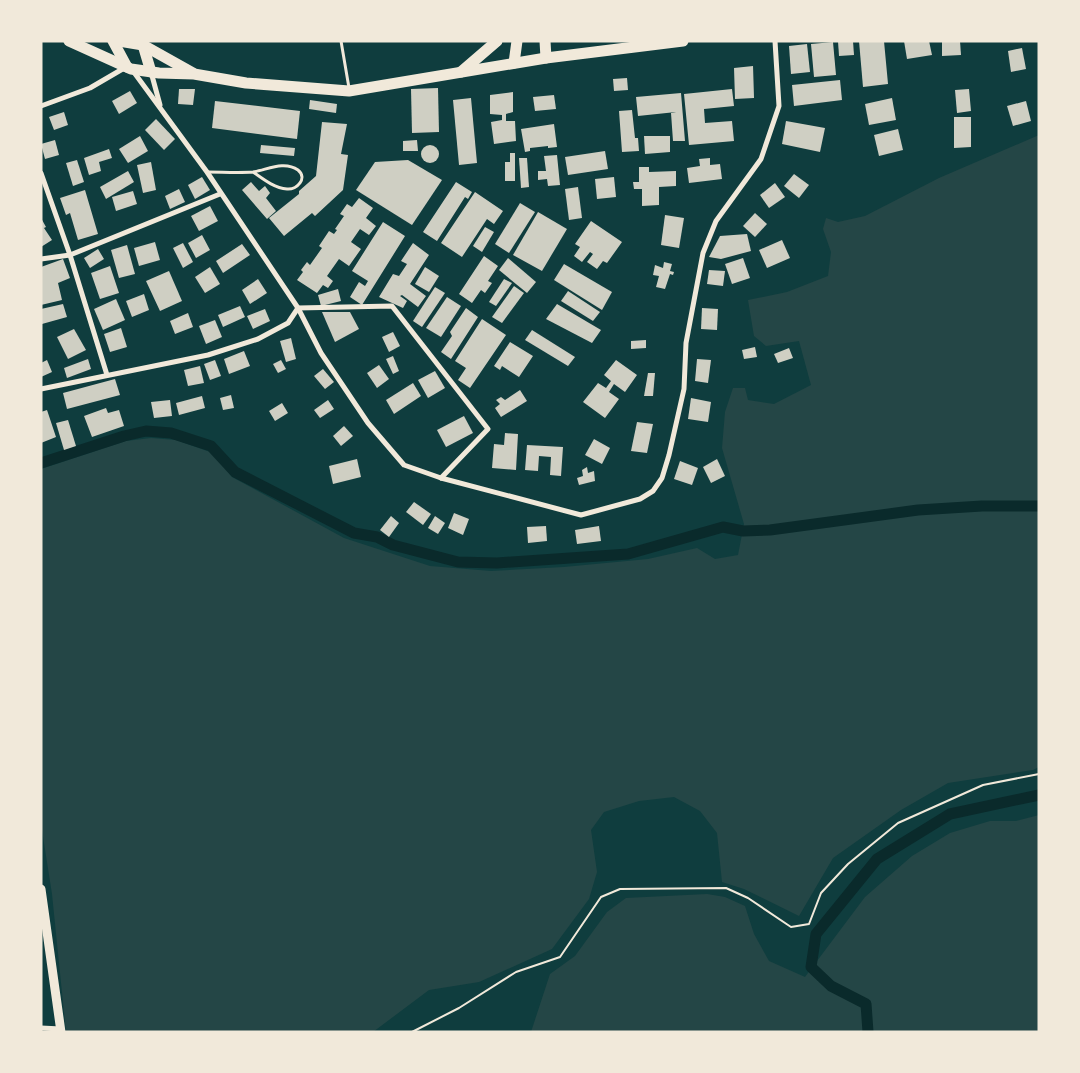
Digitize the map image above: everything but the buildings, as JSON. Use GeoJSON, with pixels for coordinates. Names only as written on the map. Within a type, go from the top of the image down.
{"type":"FeatureCollection","features":[{"type":"Feature","properties":{"kind":"highway"},"geometry":{"type":"LineString","coordinates":[[70,41],[129,68],[151,72],[194,74],[246,83],[349,91],[460,74],[546,58],[683,41]]}},
{"type":"Feature","properties":{"kind":"highway"},"geometry":{"type":"LineString","coordinates":[[113,41],[129,68]]}},
{"type":"Feature","properties":{"kind":"highway"},"geometry":{"type":"LineString","coordinates":[[119,41],[141,43],[194,74]]}},
{"type":"Feature","properties":{"kind":"highway"},"geometry":{"type":"LineString","coordinates":[[460,74],[497,41]]}},
{"type":"Feature","properties":{"kind":"highway"},"geometry":{"type":"LineString","coordinates":[[514,63],[517,41]]}},
{"type":"Feature","properties":{"kind":"highway"},"geometry":{"type":"LineString","coordinates":[[545,41],[546,58]]}},
{"type":"Feature","properties":{"kind":"highway"},"geometry":{"type":"LineString","coordinates":[[141,43],[151,72]]}},
{"type":"Feature","properties":{"kind":"street"},"geometry":{"type":"LineString","coordinates":[[41,106],[90,88],[129,68],[161,108],[207,172],[298,308],[321,353],[368,423],[404,465],[440,478],[581,515],[640,499],[653,491],[662,478],[684,389],[686,343],[703,253],[716,221],[761,159],[779,106],[775,41]]}},
{"type":"Feature","properties":{"kind":"street"},"geometry":{"type":"LineString","coordinates":[[151,72],[161,108]]}},
{"type":"Feature","properties":{"kind":"street"},"geometry":{"type":"LineString","coordinates":[[41,173],[70,255],[108,375]]}},
{"type":"Feature","properties":{"kind":"street"},"geometry":{"type":"LineString","coordinates":[[41,259],[70,255],[220,194]]}},
{"type":"Feature","properties":{"kind":"street"},"geometry":{"type":"LineString","coordinates":[[298,308],[392,306],[488,429],[440,478]]}},
{"type":"Feature","properties":{"kind":"street"},"geometry":{"type":"LineString","coordinates":[[41,389],[208,355],[258,339],[288,323],[298,308]]}},
{"type":"Feature","properties":{"kind":"street"},"geometry":{"type":"LineString","coordinates":[[41,889],[61,1030],[41,1028]]}},
{"type":"Feature","properties":{"kind":"lane"},"geometry":{"type":"LineString","coordinates":[[341,41],[349,91]]}},
{"type":"Feature","properties":{"kind":"lane"},"geometry":{"type":"LineString","coordinates":[[207,172],[254,172],[279,166],[298,170],[302,179],[300,186],[293,190],[285,189],[269,183],[254,172]]}},
{"type":"Feature","properties":{"kind":"path"},"geometry":{"type":"LineString","coordinates":[[412,1032],[459,1008],[516,972],[560,957],[601,897],[620,889],[726,888],[748,898],[791,927],[809,924],[820,893],[848,864],[898,823],[983,785],[1039,774]]}},
{"type":"Feature","properties":{"kind":"shaded area"},"geometry":{"type":"Polygon","coordinates":[[[1039,135],[1039,767],[1033,770],[948,783],[901,810],[833,858],[799,916],[744,889],[722,882],[717,833],[700,811],[674,797],[639,801],[604,812],[591,830],[597,872],[589,899],[552,949],[479,982],[429,990],[373,1032],[66,1032],[52,894],[41,824],[41,469],[126,441],[151,438],[176,440],[213,453],[232,477],[344,538],[430,566],[491,571],[564,567],[648,559],[697,548],[715,559],[738,555],[744,524],[722,448],[725,412],[733,388],[745,388],[748,400],[774,404],[811,385],[799,341],[766,346],[754,336],[748,300],[787,292],[828,276],[831,252],[823,229],[826,218],[838,222],[865,216],[939,178],[1039,135]]]}},
{"type":"Feature","properties":{"kind":"shaded area"},"geometry":{"type":"Polygon","coordinates":[[[1039,815],[1039,1032],[531,1032],[550,974],[575,956],[607,912],[626,898],[707,894],[725,897],[745,906],[754,934],[769,961],[805,977],[865,897],[912,856],[950,833],[990,821],[1016,821],[1039,815]]]}},
{"type":"Feature","properties":{"kind":"waterway"},"geometry":{"type":"LineString","coordinates":[[41,463],[124,436],[146,431],[171,433],[211,446],[235,472],[354,533],[377,537],[393,545],[458,562],[497,563],[628,554],[723,527],[743,531],[770,530],[918,510],[982,506],[1039,506]]}},
{"type":"Feature","properties":{"kind":"waterway"},"geometry":{"type":"LineString","coordinates":[[868,1032],[866,1004],[831,986],[811,967],[816,934],[877,859],[950,814],[1039,795]]}}]}
